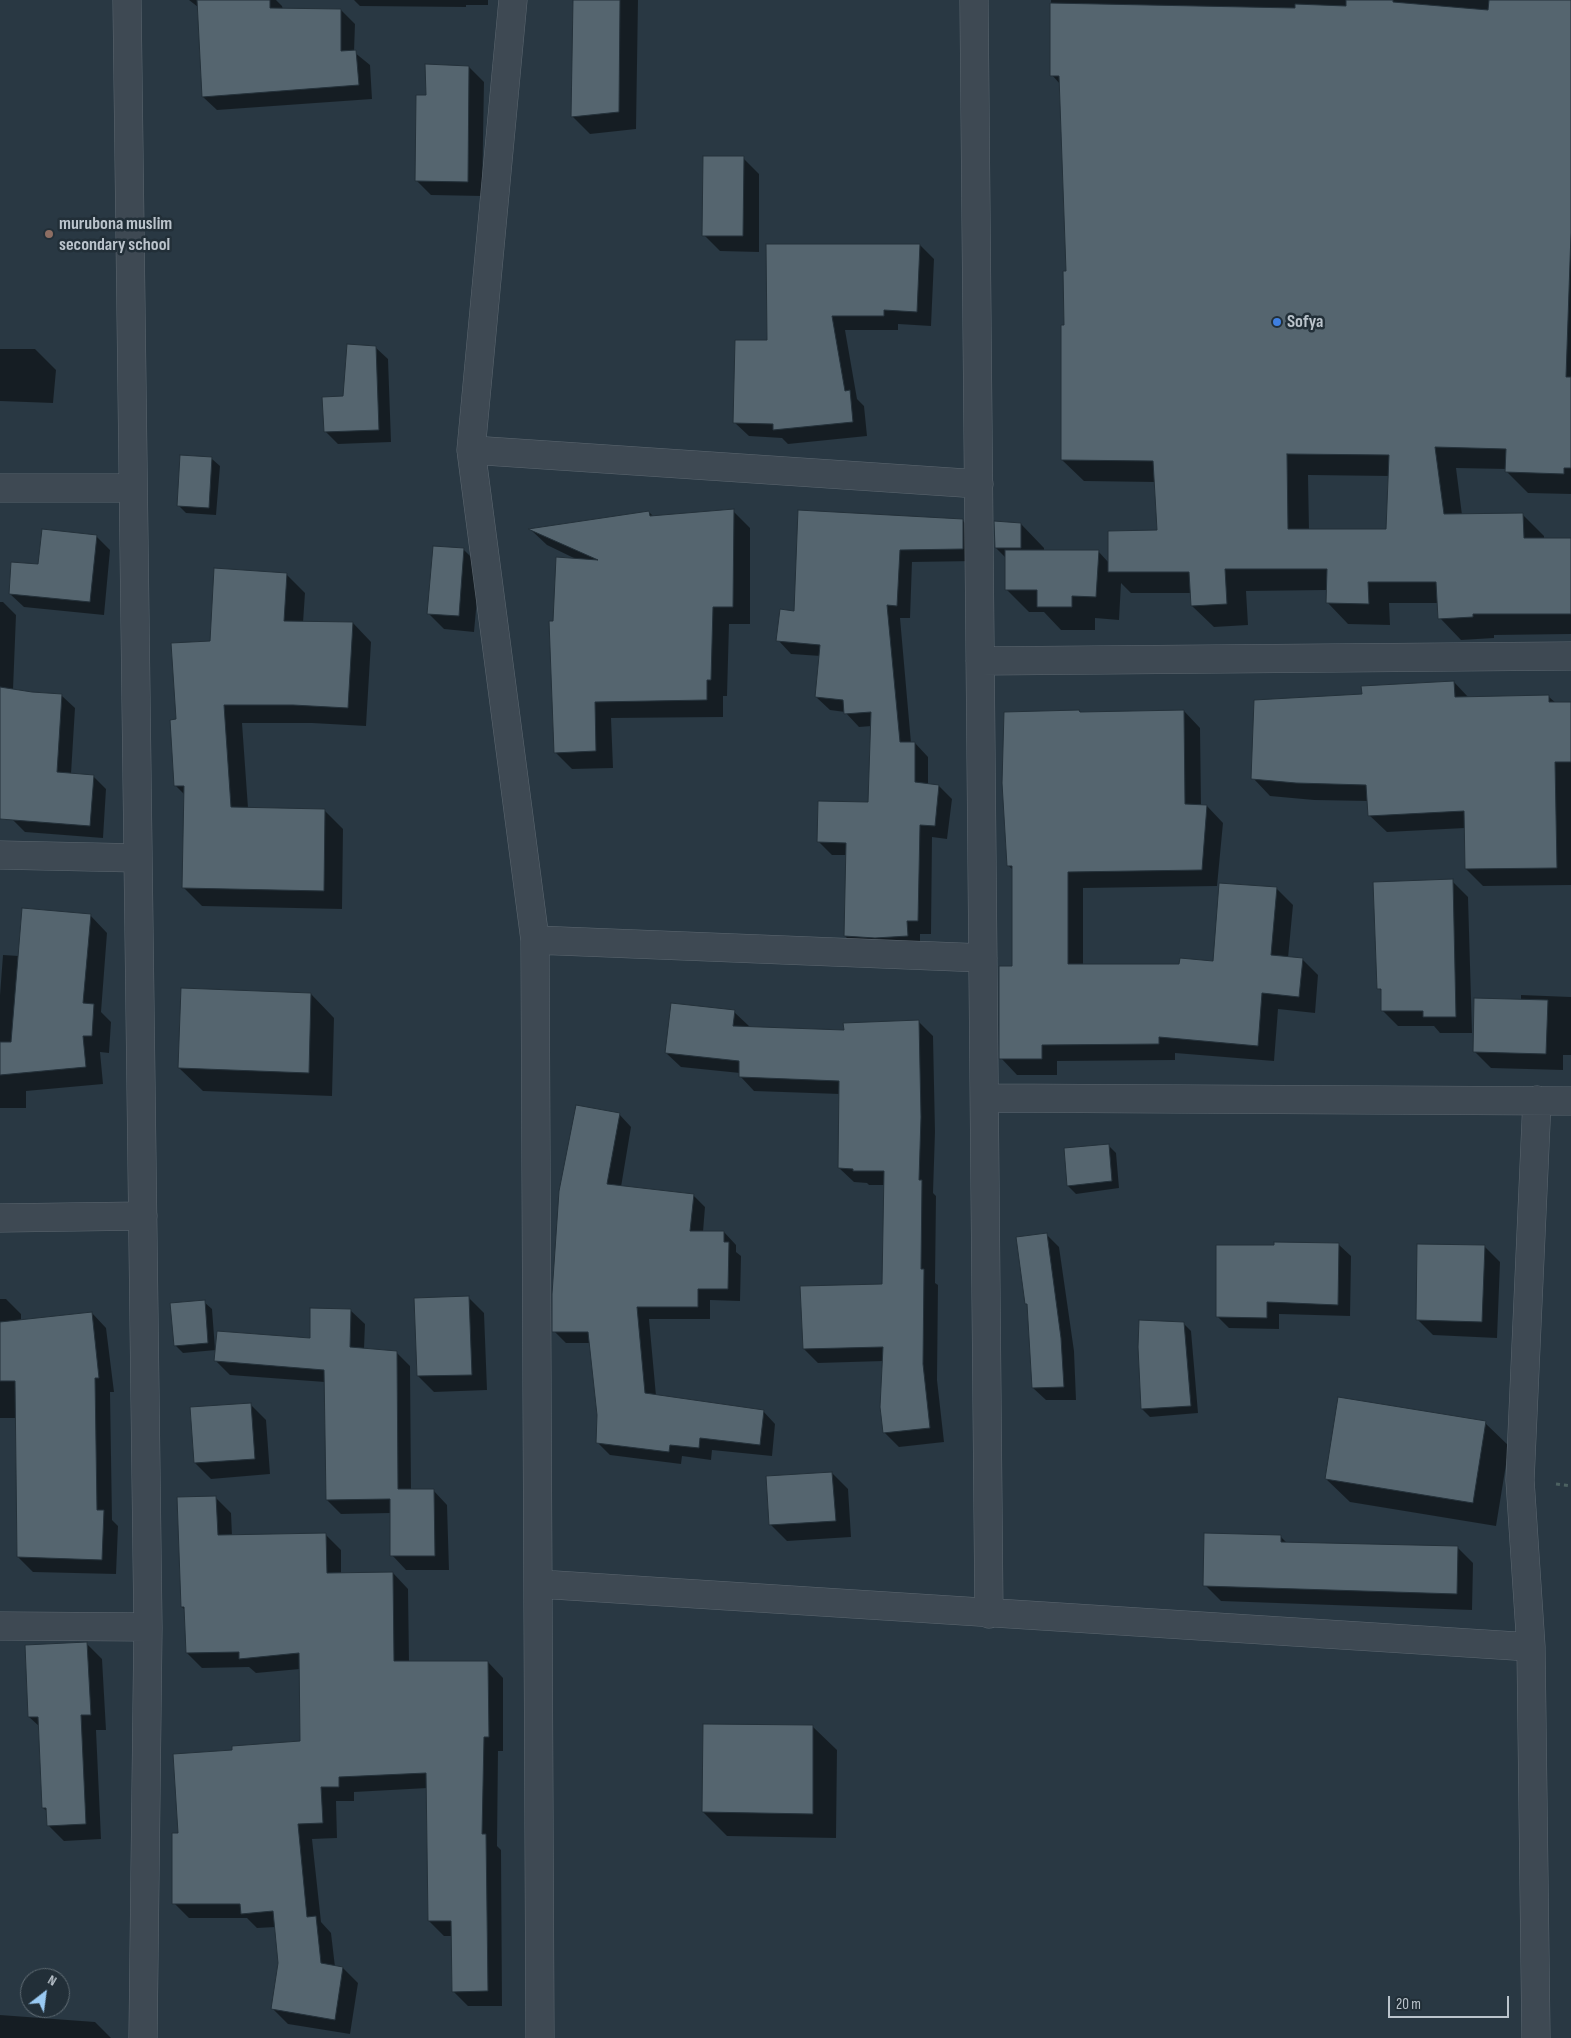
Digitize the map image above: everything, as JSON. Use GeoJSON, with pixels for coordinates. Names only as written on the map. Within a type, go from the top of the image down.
{"type":"FeatureCollection","features":[{"type":"Feature","properties":{"kind":"street"},"geometry":{"type":"LineString","coordinates":[[127,0],[148,1627],[143,2038]]}},
{"type":"Feature","properties":{"kind":"street"},"geometry":{"type":"LineString","coordinates":[[512,0],[471,450],[535,940],[540,2038]]}},
{"type":"Feature","properties":{"kind":"street"},"geometry":{"type":"LineString","coordinates":[[974,0],[989,1614]]}},
{"type":"Feature","properties":{"kind":"street"},"geometry":{"type":"LineString","coordinates":[[471,450],[979,484]]}},
{"type":"Feature","properties":{"kind":"street"},"geometry":{"type":"LineString","coordinates":[[0,488],[133,488]]}},
{"type":"Feature","properties":{"kind":"street"},"geometry":{"type":"LineString","coordinates":[[980,661],[1571,656]]}},
{"type":"Feature","properties":{"kind":"street"},"geometry":{"type":"LineString","coordinates":[[0,855],[138,858]]}},
{"type":"Feature","properties":{"kind":"street"},"geometry":{"type":"LineString","coordinates":[[535,940],[984,958]]}},
{"type":"Feature","properties":{"kind":"street"},"geometry":{"type":"LineString","coordinates":[[985,1098],[1571,1101]]}},
{"type":"Feature","properties":{"kind":"street"},"geometry":{"type":"LineString","coordinates":[[1536,2038],[1532,1647],[1520,1480],[1537,1100]]}},
{"type":"Feature","properties":{"kind":"street"},"geometry":{"type":"LineString","coordinates":[[0,1218],[143,1216]]}},
{"type":"Feature","properties":{"kind":"street"},"geometry":{"type":"LineString","coordinates":[[539,1584],[1532,1647]]}},
{"type":"Feature","properties":{"kind":"street"},"geometry":{"type":"LineString","coordinates":[[0,1626],[148,1627]]}},
{"type":"Feature","properties":{"kind":"building"},"geometry":{"type":"Polygon","coordinates":[[[197,0],[270,0],[270,8],[341,9],[341,51],[356,50],[359,85],[202,97],[197,0]]]}},
{"type":"Feature","properties":{"kind":"building"},"geometry":{"type":"Polygon","coordinates":[[[573,0],[620,0],[619,112],[571,117],[573,0]]]}},
{"type":"Feature","properties":{"kind":"building","name":"Sofya"},"geometry":{"type":"Polygon","coordinates":[[[1346,0],[1393,0],[1393,2],[1488,10],[1489,0],[1571,0],[1571,233],[1566,377],[1571,377],[1571,468],[1564,468],[1564,474],[1505,472],[1506,449],[1435,447],[1444,514],[1523,513],[1524,538],[1571,538],[1571,614],[1473,614],[1473,617],[1438,619],[1436,582],[1368,582],[1369,604],[1326,603],[1327,569],[1225,569],[1227,604],[1191,606],[1189,572],[1108,572],[1108,531],[1157,530],[1153,461],[1061,460],[1061,325],[1064,325],[1063,271],[1066,271],[1059,76],[1050,76],[1050,3],[1295,8],[1295,4],[1346,6],[1346,0]],[[1287,454],[1288,529],[1386,529],[1389,455],[1287,454]]]}},
{"type":"Feature","properties":{"kind":"building"},"geometry":{"type":"Polygon","coordinates":[[[425,64],[469,66],[468,182],[415,181],[416,95],[426,95],[425,64]]]}},
{"type":"Feature","properties":{"kind":"building"},"geometry":{"type":"Polygon","coordinates":[[[703,156],[744,156],[743,236],[702,236],[703,156]]]}},
{"type":"Feature","properties":{"kind":"building"},"geometry":{"type":"Polygon","coordinates":[[[766,244],[920,244],[917,312],[884,310],[884,316],[832,316],[845,391],[850,390],[853,422],[773,430],[773,424],[733,423],[735,340],[767,340],[766,244]]]}},
{"type":"Feature","properties":{"kind":"building"},"geometry":{"type":"Polygon","coordinates":[[[347,344],[376,346],[379,430],[324,432],[322,397],[343,396],[347,344]]]}},
{"type":"Feature","properties":{"kind":"building"},"geometry":{"type":"Polygon","coordinates":[[[180,455],[212,457],[209,508],[177,506],[180,455]]]}},
{"type":"Feature","properties":{"kind":"building"},"geometry":{"type":"Polygon","coordinates":[[[734,509],[733,607],[713,607],[711,680],[707,680],[707,700],[595,702],[596,751],[554,753],[549,621],[553,621],[556,557],[598,560],[528,529],[649,511],[650,516],[734,509]]]}},
{"type":"Feature","properties":{"kind":"building"},"geometry":{"type":"Polygon","coordinates":[[[798,510],[963,519],[963,549],[900,550],[897,606],[887,605],[900,742],[915,742],[915,782],[939,785],[935,826],[920,825],[918,921],[907,921],[908,936],[875,938],[844,936],[846,843],[817,842],[818,801],[868,802],[871,712],[844,714],[843,700],[815,697],[820,645],[776,641],[780,609],[794,611],[798,510]]]}},
{"type":"Feature","properties":{"kind":"building"},"geometry":{"type":"Polygon","coordinates":[[[994,521],[1021,523],[1021,548],[995,548],[994,521]]]}},
{"type":"Feature","properties":{"kind":"building"},"geometry":{"type":"Polygon","coordinates":[[[42,529],[97,535],[90,602],[9,594],[11,562],[38,564],[42,529]]]}},
{"type":"Feature","properties":{"kind":"building"},"geometry":{"type":"Polygon","coordinates":[[[433,546],[464,548],[459,616],[427,614],[433,546]]]}},
{"type":"Feature","properties":{"kind":"building"},"geometry":{"type":"Polygon","coordinates":[[[1005,550],[1099,550],[1096,597],[1072,596],[1072,607],[1037,607],[1037,590],[1005,590],[1005,550]]]}},
{"type":"Feature","properties":{"kind":"building"},"geometry":{"type":"Polygon","coordinates":[[[214,568],[287,573],[284,621],[353,622],[348,708],[293,705],[224,705],[231,807],[325,809],[324,891],[182,888],[184,786],[174,786],[170,720],[176,719],[171,643],[210,641],[214,568]]]}},
{"type":"Feature","properties":{"kind":"building"},"geometry":{"type":"Polygon","coordinates":[[[1454,681],[1455,697],[1549,695],[1549,702],[1571,702],[1571,762],[1555,762],[1557,868],[1465,869],[1464,811],[1368,816],[1366,785],[1296,783],[1251,779],[1254,700],[1362,694],[1361,686],[1454,681]]]}},
{"type":"Feature","properties":{"kind":"building"},"geometry":{"type":"Polygon","coordinates":[[[0,687],[62,694],[57,772],[94,775],[90,826],[0,819],[0,687]]]}},
{"type":"Feature","properties":{"kind":"building"},"geometry":{"type":"Polygon","coordinates":[[[1079,710],[1080,712],[1184,710],[1185,804],[1207,805],[1202,870],[1068,872],[1068,964],[1179,964],[1180,958],[1213,961],[1219,883],[1277,887],[1271,955],[1303,958],[1299,997],[1262,993],[1258,1046],[1159,1037],[1159,1044],[1042,1045],[1042,1059],[999,1059],[999,966],[1012,966],[1012,866],[1007,866],[1002,783],[1004,712],[1079,710]]]}},
{"type":"Feature","properties":{"kind":"building"},"geometry":{"type":"Polygon","coordinates":[[[1453,879],[1456,1017],[1423,1017],[1423,1011],[1381,1011],[1381,989],[1377,989],[1373,882],[1453,879]]]}},
{"type":"Feature","properties":{"kind":"building"},"geometry":{"type":"Polygon","coordinates":[[[22,908],[91,914],[83,1003],[94,1004],[92,1036],[83,1036],[86,1067],[0,1075],[0,1042],[11,1042],[22,908]]]}},
{"type":"Feature","properties":{"kind":"building"},"geometry":{"type":"Polygon","coordinates":[[[181,988],[311,993],[309,1073],[178,1068],[181,988]]]}},
{"type":"Feature","properties":{"kind":"building"},"geometry":{"type":"Polygon","coordinates":[[[1474,998],[1548,1000],[1546,1054],[1473,1052],[1474,998]]]}},
{"type":"Feature","properties":{"kind":"building"},"geometry":{"type":"Polygon","coordinates":[[[671,1003],[735,1010],[733,1026],[844,1030],[843,1023],[919,1020],[921,1117],[919,1180],[922,1180],[921,1269],[924,1269],[923,1364],[930,1428],[883,1433],[880,1407],[883,1347],[803,1349],[800,1286],[882,1284],[884,1171],[853,1171],[853,1169],[838,1168],[839,1081],[739,1077],[739,1061],[665,1053],[671,1003]]]}},
{"type":"Feature","properties":{"kind":"building"},"geometry":{"type":"Polygon","coordinates":[[[576,1105],[620,1113],[607,1184],[694,1194],[690,1231],[724,1231],[724,1242],[729,1242],[728,1289],[698,1289],[698,1307],[637,1307],[645,1393],[764,1410],[760,1445],[700,1438],[699,1448],[670,1445],[669,1452],[596,1443],[597,1415],[588,1332],[552,1332],[552,1294],[559,1191],[576,1105]]]}},
{"type":"Feature","properties":{"kind":"building"},"geometry":{"type":"Polygon","coordinates":[[[1109,1144],[1112,1181],[1067,1186],[1064,1148],[1109,1144]]]}},
{"type":"Feature","properties":{"kind":"building"},"geometry":{"type":"Polygon","coordinates":[[[1047,1233],[1061,1338],[1064,1387],[1032,1388],[1027,1304],[1025,1304],[1016,1237],[1047,1233]]]}},
{"type":"Feature","properties":{"kind":"building"},"geometry":{"type":"Polygon","coordinates":[[[1274,1242],[1339,1243],[1338,1305],[1267,1302],[1267,1318],[1216,1317],[1216,1245],[1274,1245],[1274,1242]]]}},
{"type":"Feature","properties":{"kind":"building"},"geometry":{"type":"Polygon","coordinates":[[[1417,1244],[1485,1245],[1482,1322],[1416,1320],[1417,1244]]]}},
{"type":"Feature","properties":{"kind":"building"},"geometry":{"type":"Polygon","coordinates":[[[469,1296],[472,1375],[417,1376],[414,1298],[469,1296]]]}},
{"type":"Feature","properties":{"kind":"building"},"geometry":{"type":"Polygon","coordinates":[[[205,1300],[208,1343],[174,1346],[170,1303],[205,1300]]]}},
{"type":"Feature","properties":{"kind":"building"},"geometry":{"type":"Polygon","coordinates":[[[310,1308],[351,1309],[350,1347],[397,1351],[398,1489],[434,1489],[435,1556],[390,1556],[390,1499],[326,1500],[324,1370],[214,1361],[217,1331],[310,1338],[310,1308]]]}},
{"type":"Feature","properties":{"kind":"building"},"geometry":{"type":"Polygon","coordinates":[[[92,1312],[99,1378],[95,1378],[97,1510],[104,1510],[102,1560],[17,1557],[15,1381],[0,1381],[0,1322],[92,1312]]]}},
{"type":"Feature","properties":{"kind":"building"},"geometry":{"type":"Polygon","coordinates":[[[1139,1320],[1184,1322],[1191,1406],[1141,1409],[1138,1347],[1139,1320]]]}},
{"type":"Feature","properties":{"kind":"building"},"geometry":{"type":"Polygon","coordinates":[[[1338,1397],[1486,1421],[1473,1503],[1325,1479],[1338,1397]]]}},
{"type":"Feature","properties":{"kind":"building"},"geometry":{"type":"Polygon","coordinates":[[[251,1403],[255,1459],[194,1463],[190,1407],[251,1403]]]}},
{"type":"Feature","properties":{"kind":"building"},"geometry":{"type":"Polygon","coordinates":[[[832,1472],[836,1521],[769,1525],[766,1476],[832,1472]]]}},
{"type":"Feature","properties":{"kind":"building"},"geometry":{"type":"Polygon","coordinates":[[[216,1496],[218,1535],[326,1533],[327,1573],[393,1572],[394,1661],[488,1661],[489,1737],[484,1737],[482,1834],[486,1834],[488,1991],[452,1992],[451,1921],[428,1921],[426,1773],[339,1777],[339,1787],[321,1787],[323,1823],[298,1824],[307,1917],[316,1916],[321,1963],[343,1967],[335,2020],[271,2009],[278,1963],[273,1911],[241,1914],[240,1904],[172,1904],[172,1833],[178,1833],[173,1754],[232,1750],[232,1746],[300,1741],[299,1653],[239,1659],[239,1652],[186,1653],[184,1607],[181,1607],[177,1497],[216,1496]]]}},
{"type":"Feature","properties":{"kind":"building"},"geometry":{"type":"Polygon","coordinates":[[[1204,1533],[1281,1535],[1281,1542],[1458,1546],[1457,1594],[1203,1586],[1204,1533]]]}},
{"type":"Feature","properties":{"kind":"building"},"geometry":{"type":"Polygon","coordinates":[[[87,1642],[91,1715],[81,1715],[86,1824],[47,1826],[46,1808],[42,1808],[38,1717],[28,1717],[25,1645],[87,1642]]]}},
{"type":"Feature","properties":{"kind":"building"},"geometry":{"type":"Polygon","coordinates":[[[703,1724],[813,1725],[813,1814],[702,1812],[703,1724]]]}},
{"type":"Feature","properties":{"kind":"place","name":"murubona muslim secondary school"},"geometry":{"type":"Point","coordinates":[49,234]}},
{"type":"Feature","properties":{"kind":"place","name":"Sofya"},"geometry":{"type":"Point","coordinates":[1277,322]}}]}
